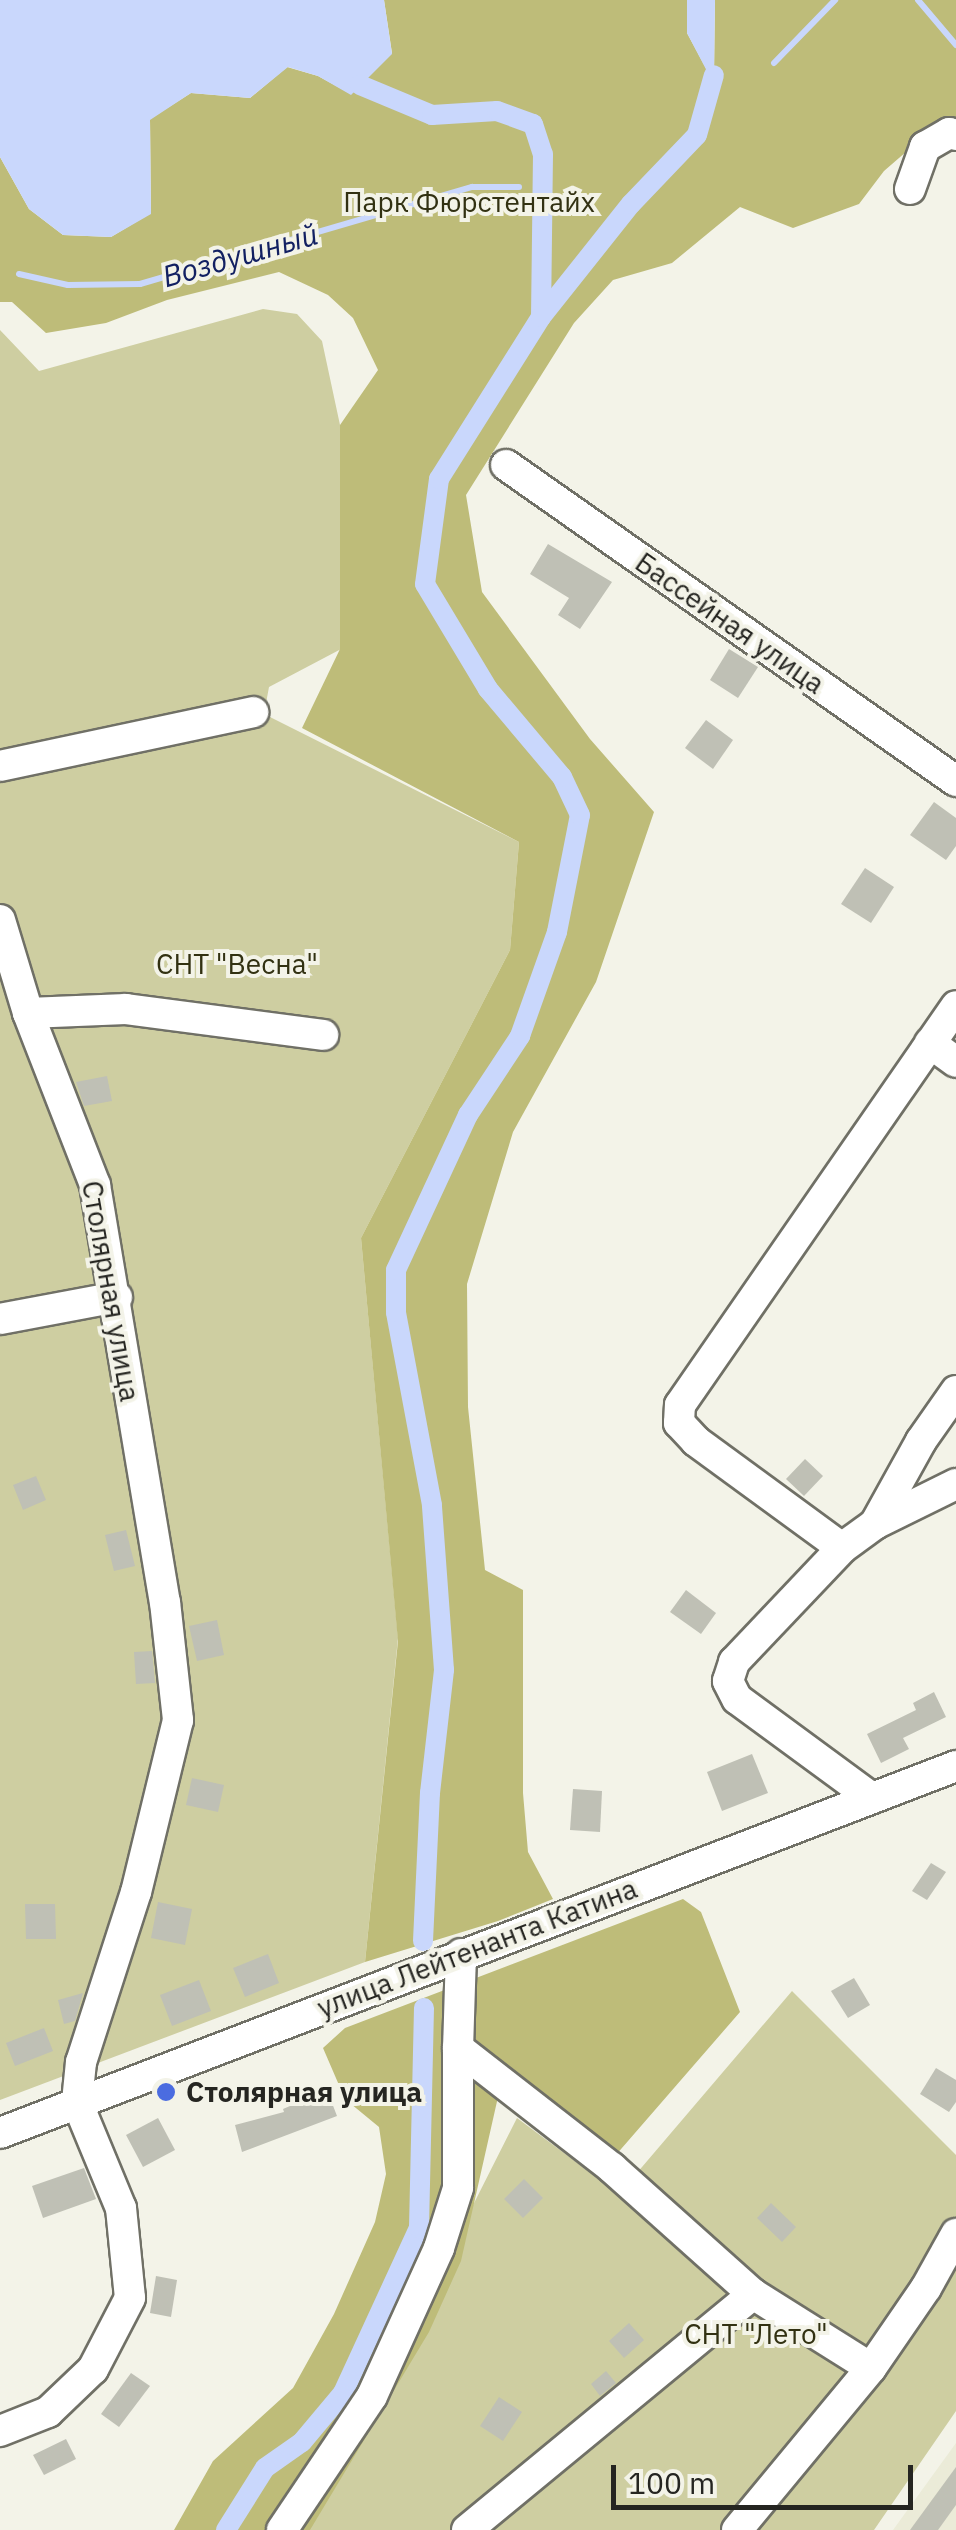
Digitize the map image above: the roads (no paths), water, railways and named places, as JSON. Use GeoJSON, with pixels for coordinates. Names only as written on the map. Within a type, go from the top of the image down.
{"type":"FeatureCollection","features":[{"type":"Feature","properties":{"kind":"street"},"geometry":{"type":"LineString","coordinates":[[910,189],[925,147],[949,133],[956,135]]}},
{"type":"Feature","properties":{"kind":"street","name":"Бассейная улица"},"geometry":{"type":"LineString","coordinates":[[506,465],[956,781]]}},
{"type":"Feature","properties":{"kind":"street"},"geometry":{"type":"LineString","coordinates":[[0,766],[253,712]]}},
{"type":"Feature","properties":{"kind":"street","name":"Столярная улица"},"geometry":{"type":"LineString","coordinates":[[0,920],[4,951],[96,1185],[141,1477],[165,1602],[178,1720],[136,1892],[81,2062],[77,2102]]}},
{"type":"Feature","properties":{"kind":"street"},"geometry":{"type":"LineString","coordinates":[[842,1548],[696,1441],[680,1423],[680,1404],[956,1006]]}},
{"type":"Feature","properties":{"kind":"street"},"geometry":{"type":"LineString","coordinates":[[28,1013],[126,1009],[323,1035]]}},
{"type":"Feature","properties":{"kind":"street"},"geometry":{"type":"LineString","coordinates":[[930,1043],[956,1062]]}},
{"type":"Feature","properties":{"kind":"street"},"geometry":{"type":"LineString","coordinates":[[0,1319],[116,1297]]}},
{"type":"Feature","properties":{"kind":"street"},"geometry":{"type":"LineString","coordinates":[[875,1524],[921,1441],[956,1391]]}},
{"type":"Feature","properties":{"kind":"street"},"geometry":{"type":"LineString","coordinates":[[872,1798],[737,1699],[728,1680],[734,1662],[842,1548],[875,1524],[956,1484]]}},
{"type":"Feature","properties":{"kind":"street","name":"улица Лейтенанта Катина"},"geometry":{"type":"LineString","coordinates":[[0,2133],[956,1766]]}},
{"type":"Feature","properties":{"kind":"street"},"geometry":{"type":"LineString","coordinates":[[282,2530],[337,2454],[372,2396],[439,2248],[458,2188],[460,1954]]}},
{"type":"Feature","properties":{"kind":"street"},"geometry":{"type":"LineString","coordinates":[[458,2048],[600,2157],[753,2294],[871,2368]]}},
{"type":"Feature","properties":{"kind":"street"},"geometry":{"type":"LineString","coordinates":[[0,2430],[48,2412],[93,2370],[130,2298],[121,2208],[77,2102]]}},
{"type":"Feature","properties":{"kind":"street"},"geometry":{"type":"LineString","coordinates":[[737,2530],[871,2368],[926,2288],[956,2234]]}},
{"type":"Feature","properties":{"kind":"street"},"geometry":{"type":"LineString","coordinates":[[466,2530],[753,2294]]}},
{"type":"Feature","properties":{"kind":"water"},"geometry":{"type":"Polygon","coordinates":[[[0,0],[384,0],[392,54],[351,95],[318,76],[288,67],[250,98],[191,93],[150,120],[151,214],[111,237],[63,235],[29,209],[0,157],[0,0]]]}},
{"type":"Feature","properties":{"kind":"water"},"geometry":{"type":"Polygon","coordinates":[[[687,0],[715,0],[714,75],[709,75],[687,33],[687,0]]]}},
{"type":"Feature","properties":{"kind":"waterway","name":"Воздушный"},"geometry":{"type":"LineString","coordinates":[[774,63],[835,0]]}},
{"type":"Feature","properties":{"kind":"waterway","name":"Воздушный"},"geometry":{"type":"LineString","coordinates":[[918,0],[956,45]]}},
{"type":"Feature","properties":{"kind":"waterway"},"geometry":{"type":"LineString","coordinates":[[423,1941],[430,1793],[444,1670],[432,1505],[396,1312],[396,1270],[468,1115],[520,1036],[557,932],[580,815],[562,777],[488,689],[425,584],[439,479],[541,317],[631,204],[697,135],[714,75]]}},
{"type":"Feature","properties":{"kind":"waterway"},"geometry":{"type":"LineString","coordinates":[[360,85],[432,115],[497,111],[533,124],[543,154],[541,317]]}},
{"type":"Feature","properties":{"kind":"waterway","name":"Воздушный"},"geometry":{"type":"LineString","coordinates":[[19,274],[68,285],[140,284],[472,187],[519,187]]}},
{"type":"Feature","properties":{"kind":"waterway"},"geometry":{"type":"LineString","coordinates":[[226,2530],[265,2468],[302,2442],[343,2393],[419,2228],[424,2008]]}},
{"type":"Feature","properties":{"kind":"place","name":"Столярная улица"},"geometry":{"type":"Point","coordinates":[166,2092]}},
{"type":"Feature","properties":{"kind":"park label","name":"Парк Фюрстентайх"},"geometry":{"type":"Point","coordinates":[469,202]}},
{"type":"Feature","properties":{"kind":"park label","name":"СНТ \"Весна\""},"geometry":{"type":"Point","coordinates":[237,964]}},
{"type":"Feature","properties":{"kind":"park label","name":"СНТ \"Лето\""},"geometry":{"type":"Point","coordinates":[756,2334]}}]}
